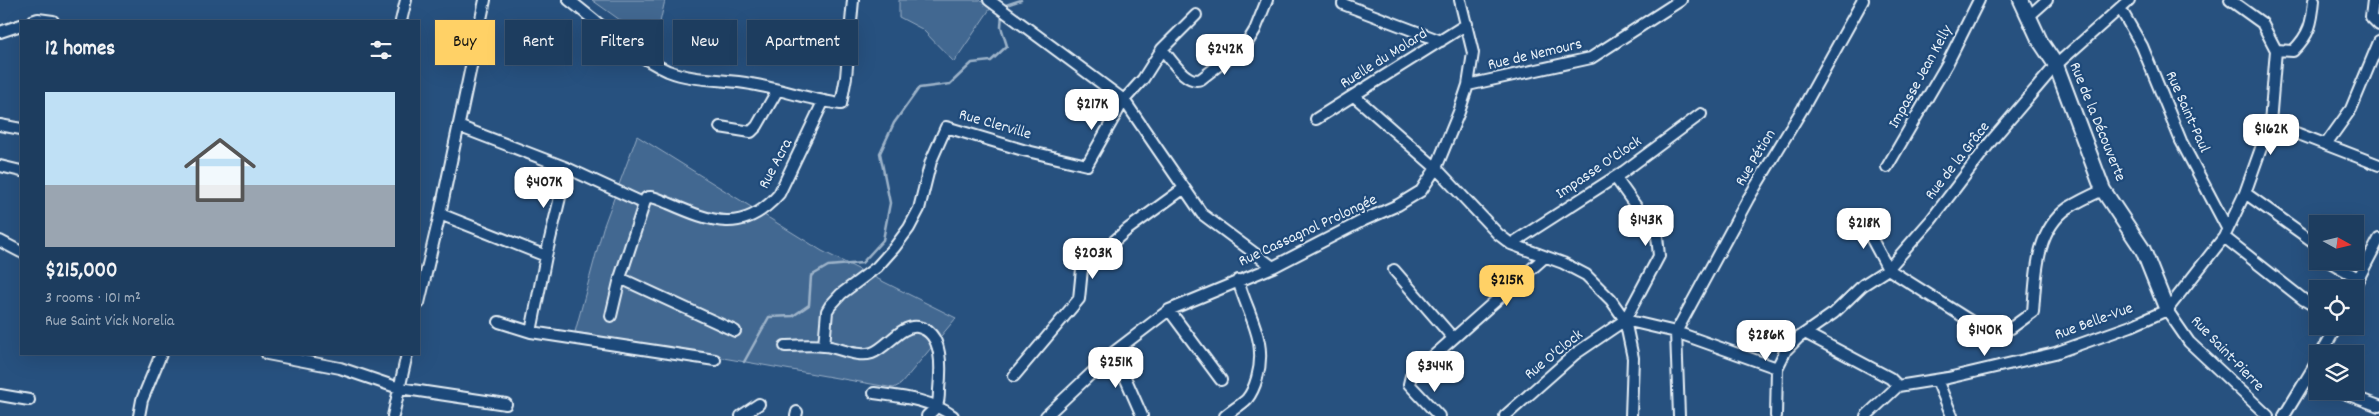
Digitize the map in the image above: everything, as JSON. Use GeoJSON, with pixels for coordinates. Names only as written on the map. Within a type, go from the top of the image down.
{"type":"FeatureCollection","features":[{"type":"Feature","properties":{"kind":"street"},"geometry":{"type":"LineString","coordinates":[[401,20],[406,0]]}},
{"type":"Feature","properties":{"kind":"street"},"geometry":{"type":"LineString","coordinates":[[420,293],[423,264],[440,214],[485,0]]}},
{"type":"Feature","properties":{"kind":"street"},"geometry":{"type":"LineString","coordinates":[[568,0],[635,50],[669,71],[682,75],[753,84],[823,102],[840,104],[846,77],[853,0]]}},
{"type":"Feature","properties":{"kind":"street"},"geometry":{"type":"LineString","coordinates":[[989,0],[1027,26],[1124,100],[1202,214],[1273,267]]}},
{"type":"Feature","properties":{"kind":"street"},"geometry":{"type":"LineString","coordinates":[[1162,49],[1188,78],[1201,79],[1247,43],[1255,30],[1267,0]]}},
{"type":"Feature","properties":{"kind":"street","name":"Rue Cassagnol Prolongée"},"geometry":{"type":"LineString","coordinates":[[1046,416],[1114,352],[1169,310],[1273,267],[1362,221],[1398,205],[1421,191],[1436,168],[1468,85],[1473,53],[1460,0]]}},
{"type":"Feature","properties":{"kind":"street","name":"Rue de Nemours"},"geometry":{"type":"LineString","coordinates":[[1468,85],[1591,58],[1681,0]]}},
{"type":"Feature","properties":{"kind":"street","name":"Rue Pétion"},"geometry":{"type":"LineString","coordinates":[[1676,332],[1748,199],[1803,108],[1863,0]]}},
{"type":"Feature","properties":{"kind":"street","name":"Impasse Jean Kelly"},"geometry":{"type":"LineString","coordinates":[[1886,167],[1947,64],[1979,0]]}},
{"type":"Feature","properties":{"kind":"street","name":"Rue de la Découverte"},"geometry":{"type":"LineString","coordinates":[[2021,0],[2028,17],[2056,65],[2103,190],[2143,250],[2167,310]]}},
{"type":"Feature","properties":{"kind":"street"},"geometry":{"type":"LineString","coordinates":[[2028,17],[2047,0]]}},
{"type":"Feature","properties":{"kind":"street","name":"Rue de la Grâce"},"geometry":{"type":"LineString","coordinates":[[1777,368],[1786,350],[1798,338],[1807,334],[1834,313],[1862,285],[1888,269],[1931,220],[1992,140],[2056,65],[2128,0]]}},
{"type":"Feature","properties":{"kind":"street"},"geometry":{"type":"LineString","coordinates":[[2167,310],[2226,232],[2246,193],[2270,123],[2276,50],[2262,23],[2230,0]]}},
{"type":"Feature","properties":{"kind":"street"},"geometry":{"type":"LineString","coordinates":[[2276,50],[2294,51],[2307,37],[2313,16],[2314,0]]}},
{"type":"Feature","properties":{"kind":"street"},"geometry":{"type":"LineString","coordinates":[[2373,0],[2371,17],[2379,25]]}},
{"type":"Feature","properties":{"kind":"street"},"geometry":{"type":"LineString","coordinates":[[1343,4],[1441,40]]}},
{"type":"Feature","properties":{"kind":"street","name":"Rue Saint-Paul"},"geometry":{"type":"LineString","coordinates":[[2120,8],[2142,46],[2181,141],[2226,232]]}},
{"type":"Feature","properties":{"kind":"street","name":"Rue Clerville"},"geometry":{"type":"LineString","coordinates":[[824,346],[827,311],[830,306],[841,294],[876,267],[909,228],[919,210],[931,161],[946,127],[1023,150],[1087,165],[1124,100],[1143,79],[1162,49],[1196,15]]}},
{"type":"Feature","properties":{"kind":"street","name":"Ruelle du Molard"},"geometry":{"type":"LineString","coordinates":[[1316,119],[1467,24]]}},
{"type":"Feature","properties":{"kind":"street"},"geometry":{"type":"LineString","coordinates":[[0,32],[20,25]]}},
{"type":"Feature","properties":{"kind":"street"},"geometry":{"type":"LineString","coordinates":[[2326,144],[2351,109],[2379,42]]}},
{"type":"Feature","properties":{"kind":"street"},"geometry":{"type":"LineString","coordinates":[[720,127],[751,132],[757,126],[777,91]]}},
{"type":"Feature","properties":{"kind":"street"},"geometry":{"type":"LineString","coordinates":[[1354,96],[1436,168],[1498,234],[1511,244],[1563,263],[1586,275],[1611,300],[1625,320],[1633,358],[1631,416]]}},
{"type":"Feature","properties":{"kind":"street","name":"Rue Acra"},"geometry":{"type":"LineString","coordinates":[[643,203],[650,196],[702,217],[724,222],[753,217],[769,206],[779,194],[823,102]]}},
{"type":"Feature","properties":{"kind":"street","name":"Impasse O'Clock"},"geometry":{"type":"LineString","coordinates":[[1511,244],[1615,176],[1701,114]]}},
{"type":"Feature","properties":{"kind":"street"},"geometry":{"type":"LineString","coordinates":[[2270,123],[2377,161]]}},
{"type":"Feature","properties":{"kind":"street"},"geometry":{"type":"LineString","coordinates":[[0,125],[20,129]]}},
{"type":"Feature","properties":{"kind":"street"},"geometry":{"type":"LineString","coordinates":[[458,126],[567,168],[643,203],[620,278],[611,316]]}},
{"type":"Feature","properties":{"kind":"street"},"geometry":{"type":"LineString","coordinates":[[0,166],[20,171]]}},
{"type":"Feature","properties":{"kind":"street"},"geometry":{"type":"LineString","coordinates":[[532,332],[546,256],[567,168]]}},
{"type":"Feature","properties":{"kind":"street"},"geometry":{"type":"LineString","coordinates":[[1615,176],[1657,236],[1660,256],[1625,320]]}},
{"type":"Feature","properties":{"kind":"street"},"geometry":{"type":"LineString","coordinates":[[1014,376],[1079,299],[1082,269],[1128,229],[1183,188]]}},
{"type":"Feature","properties":{"kind":"street"},"geometry":{"type":"LineString","coordinates":[[1861,219],[1888,269],[1972,322],[1992,330],[2011,328],[2032,312],[2038,255],[2049,230],[2067,208],[2103,190]]}},
{"type":"Feature","properties":{"kind":"street"},"geometry":{"type":"LineString","coordinates":[[2246,193],[2309,238]]}},
{"type":"Feature","properties":{"kind":"street"},"geometry":{"type":"LineString","coordinates":[[440,214],[546,256]]}},
{"type":"Feature","properties":{"kind":"street"},"geometry":{"type":"LineString","coordinates":[[2226,232],[2309,303]]}},
{"type":"Feature","properties":{"kind":"street"},"geometry":{"type":"LineString","coordinates":[[2344,270],[2358,278],[2379,239]]}},
{"type":"Feature","properties":{"kind":"street"},"geometry":{"type":"LineString","coordinates":[[0,241],[20,251]]}},
{"type":"Feature","properties":{"kind":"street"},"geometry":{"type":"LineString","coordinates":[[1439,416],[1409,384],[1409,379],[1545,257]]}},
{"type":"Feature","properties":{"kind":"street"},"geometry":{"type":"LineString","coordinates":[[1394,270],[1453,338]]}},
{"type":"Feature","properties":{"kind":"street"},"geometry":{"type":"LineString","coordinates":[[620,278],[735,331]]}},
{"type":"Feature","properties":{"kind":"street"},"geometry":{"type":"LineString","coordinates":[[1225,416],[1248,398],[1254,386],[1262,352],[1258,333],[1250,318],[1238,280]]}},
{"type":"Feature","properties":{"kind":"street"},"geometry":{"type":"LineString","coordinates":[[1169,310],[1222,380]]}},
{"type":"Feature","properties":{"kind":"street","name":"Rue Belle-Vue"},"geometry":{"type":"LineString","coordinates":[[1898,386],[1938,380],[2055,353],[2131,326],[2167,310]]}},
{"type":"Feature","properties":{"kind":"street","name":"Rue Saint-Pierre"},"geometry":{"type":"LineString","coordinates":[[2167,310],[2189,342],[2268,416]]}},
{"type":"Feature","properties":{"kind":"street"},"geometry":{"type":"LineString","coordinates":[[1625,320],[1676,332],[1777,368],[1776,416]]}},
{"type":"Feature","properties":{"kind":"street","name":"Rue O'Clock"},"geometry":{"type":"LineString","coordinates":[[1505,416],[1575,354],[1625,320]]}},
{"type":"Feature","properties":{"kind":"street"},"geometry":{"type":"LineString","coordinates":[[499,322],[532,332],[716,360]]}},
{"type":"Feature","properties":{"kind":"street"},"geometry":{"type":"LineString","coordinates":[[785,346],[824,346],[854,353],[870,354],[882,348],[909,328],[915,326],[922,328],[931,334],[939,350],[940,380],[937,405],[927,416]]}},
{"type":"Feature","properties":{"kind":"street"},"geometry":{"type":"LineString","coordinates":[[1676,332],[1679,416]]}},
{"type":"Feature","properties":{"kind":"street"},"geometry":{"type":"LineString","coordinates":[[1807,334],[1890,378],[1898,386],[1866,416]]}},
{"type":"Feature","properties":{"kind":"street"},"geometry":{"type":"LineString","coordinates":[[1114,352],[1142,416]]}},
{"type":"Feature","properties":{"kind":"street"},"geometry":{"type":"LineString","coordinates":[[141,408],[161,355]]}},
{"type":"Feature","properties":{"kind":"street"},"geometry":{"type":"LineString","coordinates":[[272,355],[340,368],[399,388],[506,404]]}},
{"type":"Feature","properties":{"kind":"street"},"geometry":{"type":"LineString","coordinates":[[393,416],[407,355]]}},
{"type":"Feature","properties":{"kind":"street"},"geometry":{"type":"LineString","coordinates":[[2284,416],[2309,375]]}},
{"type":"Feature","properties":{"kind":"street"},"geometry":{"type":"LineString","coordinates":[[1938,380],[1952,416]]}},
{"type":"Feature","properties":{"kind":"street"},"geometry":{"type":"LineString","coordinates":[[874,393],[907,397],[937,405],[952,416]]}},
{"type":"Feature","properties":{"kind":"street"},"geometry":{"type":"LineString","coordinates":[[0,395],[29,400]]}},
{"type":"Feature","properties":{"kind":"street"},"geometry":{"type":"LineString","coordinates":[[2363,400],[2379,406]]}},
{"type":"Feature","properties":{"kind":"street"},"geometry":{"type":"LineString","coordinates":[[742,416],[759,404]]}},
{"type":"Feature","properties":{"kind":"shaded area"},"geometry":{"type":"Polygon","coordinates":[[[592,0],[665,0],[661,20],[620,20],[592,0]]]}},
{"type":"Feature","properties":{"kind":"shaded area"},"geometry":{"type":"Polygon","coordinates":[[[899,0],[980,0],[990,9],[954,62],[922,29],[899,17],[899,0]]]}},
{"type":"Feature","properties":{"kind":"shaded area"},"geometry":{"type":"Polygon","coordinates":[[[637,136],[822,251],[956,318],[901,384],[894,388],[575,332],[603,228],[637,136]]]}},
{"type":"Feature","properties":{"kind":"waterway"},"geometry":{"type":"LineString","coordinates":[[1003,6],[1021,0]]}},
{"type":"Feature","properties":{"kind":"waterway"},"geometry":{"type":"LineString","coordinates":[[744,362],[769,317],[793,316],[809,305],[811,276],[828,266],[862,263],[883,240],[890,203],[880,153],[894,123],[919,88],[950,84],[972,63],[991,61],[1007,46],[1001,27],[1002,13]]}}]}
